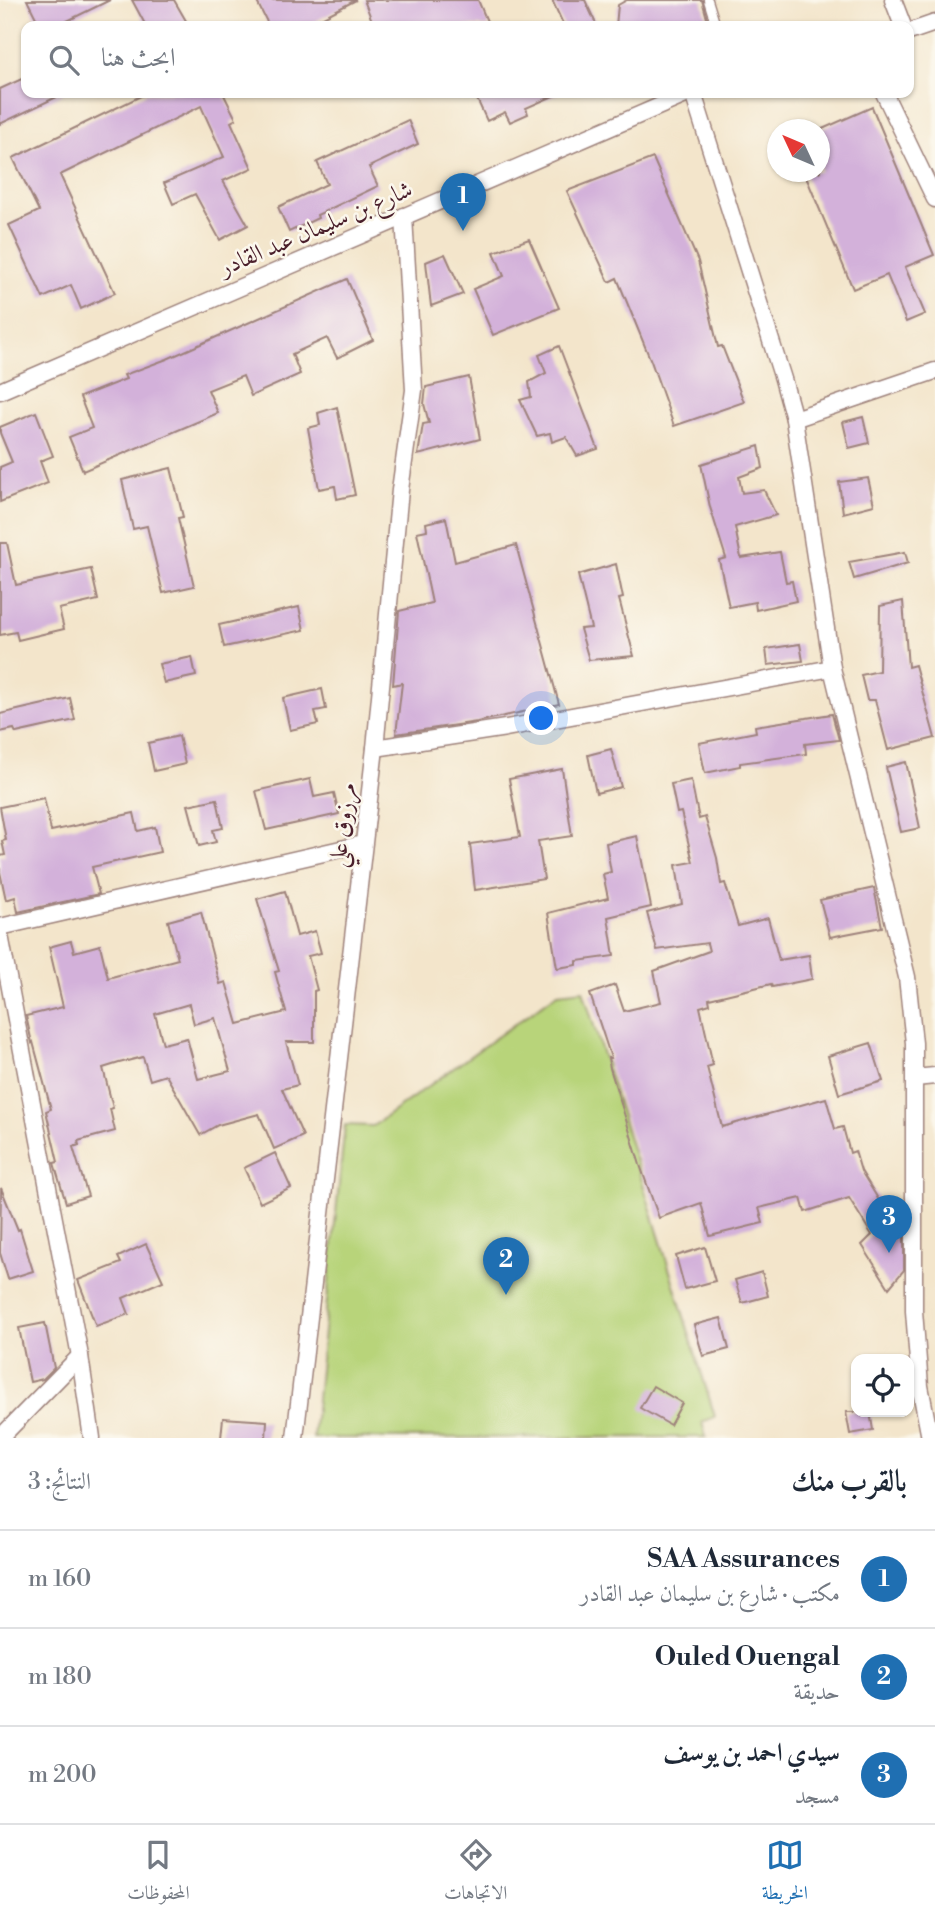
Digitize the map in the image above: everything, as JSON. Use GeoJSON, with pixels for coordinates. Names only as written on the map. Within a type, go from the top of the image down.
{"type":"FeatureCollection","features":[{"type":"Feature","properties":{"kind":"street"},"geometry":{"type":"LineString","coordinates":[[892,0],[901,21]]}},
{"type":"Feature","properties":{"kind":"street"},"geometry":{"type":"LineString","coordinates":[[914,30],[935,23]]}},
{"type":"Feature","properties":{"kind":"street","name":"شارع بن سليمان عبد القادر"},"geometry":{"type":"LineString","coordinates":[[0,391],[679,98]]}},
{"type":"Feature","properties":{"kind":"street"},"geometry":{"type":"LineString","coordinates":[[693,98],[794,419],[832,668],[906,977],[914,1043],[915,1078],[914,1311],[920,1387],[930,1438]]}},
{"type":"Feature","properties":{"kind":"street"},"geometry":{"type":"LineString","coordinates":[[886,98],[935,199]]}},
{"type":"Feature","properties":{"kind":"street","name":"مرزوق علي"},"geometry":{"type":"LineString","coordinates":[[295,1438],[375,748],[400,490],[414,390],[404,216]]}},
{"type":"Feature","properties":{"kind":"street"},"geometry":{"type":"LineString","coordinates":[[794,419],[935,371]]}},
{"type":"Feature","properties":{"kind":"street"},"geometry":{"type":"LineString","coordinates":[[375,748],[506,728],[832,668]]}},
{"type":"Feature","properties":{"kind":"street"},"geometry":{"type":"LineString","coordinates":[[92,1438],[80,1356],[0,935],[363,844]]}},
{"type":"Feature","properties":{"kind":"street"},"geometry":{"type":"LineString","coordinates":[[915,1078],[935,1076]]}},
{"type":"Feature","properties":{"kind":"street"},"geometry":{"type":"LineString","coordinates":[[0,1438],[80,1356]]}},
{"type":"Feature","properties":{"kind":"lane"},"geometry":{"type":"LineString","coordinates":[[708,0],[714,21]]}},
{"type":"Feature","properties":{"kind":"green space"},"geometry":{"type":"Polygon","coordinates":[[[583,990],[715,1417],[702,1422],[706,1437],[313,1438],[345,1125],[373,1126],[558,993],[583,990]]]}},
{"type":"Feature","properties":{"kind":"building"},"geometry":{"type":"Polygon","coordinates":[[[27,0],[110,0],[67,21],[38,21],[27,0]]]}},
{"type":"Feature","properties":{"kind":"building"},"geometry":{"type":"Polygon","coordinates":[[[132,0],[174,0],[186,21],[143,21],[132,0]]]}},
{"type":"Feature","properties":{"kind":"building"},"geometry":{"type":"Polygon","coordinates":[[[256,0],[356,0],[316,21],[266,21],[256,0]]]}},
{"type":"Feature","properties":{"kind":"building"},"geometry":{"type":"Polygon","coordinates":[[[364,0],[478,0],[487,21],[372,21],[364,0]]]}},
{"type":"Feature","properties":{"kind":"building"},"geometry":{"type":"Polygon","coordinates":[[[552,0],[585,0],[595,21],[562,21],[552,0]]]}},
{"type":"Feature","properties":{"kind":"building"},"geometry":{"type":"Polygon","coordinates":[[[627,0],[702,0],[708,21],[616,21],[618,5],[627,0]]]}},
{"type":"Feature","properties":{"kind":"building"},"geometry":{"type":"Polygon","coordinates":[[[21,79],[21,98],[55,98],[0,124],[0,89],[21,79]]]}},
{"type":"Feature","properties":{"kind":"building"},"geometry":{"type":"Polygon","coordinates":[[[137,98],[226,98],[236,119],[231,122],[252,168],[223,181],[248,225],[220,240],[195,194],[173,204],[164,183],[224,157],[201,106],[60,175],[115,293],[81,309],[71,285],[43,298],[9,225],[39,211],[13,158],[137,98]]]}},
{"type":"Feature","properties":{"kind":"building"},"geometry":{"type":"Polygon","coordinates":[[[476,98],[549,98],[526,108],[528,114],[510,122],[505,112],[487,121],[476,98]]]}},
{"type":"Feature","properties":{"kind":"building"},"geometry":{"type":"Polygon","coordinates":[[[872,107],[934,255],[905,267],[925,314],[906,322],[887,275],[853,289],[808,182],[830,182],[830,126],[872,107]]]}},
{"type":"Feature","properties":{"kind":"building"},"geometry":{"type":"Polygon","coordinates":[[[408,120],[418,144],[369,167],[378,186],[317,215],[318,218],[289,232],[278,207],[327,184],[317,162],[408,120]]]}},
{"type":"Feature","properties":{"kind":"building"},"geometry":{"type":"Polygon","coordinates":[[[653,158],[698,261],[718,347],[722,346],[744,402],[674,426],[617,278],[609,282],[567,191],[653,158]]]}},
{"type":"Feature","properties":{"kind":"building"},"geometry":{"type":"Polygon","coordinates":[[[529,239],[559,308],[493,335],[473,289],[504,276],[494,252],[529,239]]]}},
{"type":"Feature","properties":{"kind":"building"},"geometry":{"type":"Polygon","coordinates":[[[445,254],[463,294],[431,306],[426,262],[445,254]]]}},
{"type":"Feature","properties":{"kind":"building"},"geometry":{"type":"Polygon","coordinates":[[[347,279],[373,340],[337,358],[327,338],[292,354],[300,374],[251,396],[243,376],[208,390],[218,413],[83,471],[69,437],[92,428],[80,397],[126,379],[124,375],[167,359],[347,279]]]}},
{"type":"Feature","properties":{"kind":"building"},"geometry":{"type":"Polygon","coordinates":[[[559,346],[598,449],[577,456],[566,437],[552,442],[550,433],[537,436],[520,400],[531,397],[529,382],[546,373],[539,355],[559,346]]]}},
{"type":"Feature","properties":{"kind":"building"},"geometry":{"type":"Polygon","coordinates":[[[469,377],[480,439],[418,455],[423,424],[429,423],[424,404],[426,387],[469,377]]]}},
{"type":"Feature","properties":{"kind":"building"},"geometry":{"type":"Polygon","coordinates":[[[337,407],[355,495],[337,499],[335,486],[319,489],[308,428],[320,425],[318,413],[337,407]]]}},
{"type":"Feature","properties":{"kind":"building"},"geometry":{"type":"Polygon","coordinates":[[[36,412],[53,456],[40,461],[48,483],[0,502],[0,467],[12,462],[0,427],[36,412]]]}},
{"type":"Feature","properties":{"kind":"building"},"geometry":{"type":"Polygon","coordinates":[[[863,417],[869,443],[849,448],[843,422],[863,417]]]}},
{"type":"Feature","properties":{"kind":"building"},"geometry":{"type":"Polygon","coordinates":[[[759,446],[763,468],[739,477],[742,493],[764,490],[776,515],[735,527],[741,558],[780,552],[786,582],[792,581],[796,601],[756,610],[755,602],[729,607],[719,560],[726,558],[710,507],[701,464],[759,446]]]}},
{"type":"Feature","properties":{"kind":"building"},"geometry":{"type":"Polygon","coordinates":[[[171,468],[183,517],[178,518],[194,586],[163,593],[147,526],[133,529],[122,480],[171,468]]]}},
{"type":"Feature","properties":{"kind":"building"},"geometry":{"type":"Polygon","coordinates":[[[868,478],[874,505],[843,513],[839,482],[868,478]]]}},
{"type":"Feature","properties":{"kind":"building"},"geometry":{"type":"Polygon","coordinates":[[[446,518],[455,562],[516,545],[559,704],[477,722],[396,734],[402,683],[393,685],[399,611],[432,603],[417,532],[427,530],[426,523],[446,518]]]}},
{"type":"Feature","properties":{"kind":"building"},"geometry":{"type":"Polygon","coordinates":[[[0,543],[7,543],[16,585],[91,569],[98,600],[59,609],[64,629],[18,640],[16,632],[0,635],[0,543]]]}},
{"type":"Feature","properties":{"kind":"building"},"geometry":{"type":"Polygon","coordinates":[[[905,552],[908,563],[854,579],[849,562],[905,552]]]}},
{"type":"Feature","properties":{"kind":"building"},"geometry":{"type":"Polygon","coordinates":[[[616,564],[623,598],[619,599],[634,656],[589,660],[580,629],[591,628],[578,575],[616,564]]]}},
{"type":"Feature","properties":{"kind":"building"},"geometry":{"type":"Polygon","coordinates":[[[903,601],[908,667],[915,665],[935,738],[888,750],[875,700],[867,700],[861,675],[879,671],[880,606],[903,601]]]}},
{"type":"Feature","properties":{"kind":"building"},"geometry":{"type":"Polygon","coordinates":[[[299,607],[304,630],[224,647],[219,625],[299,607]]]}},
{"type":"Feature","properties":{"kind":"building"},"geometry":{"type":"Polygon","coordinates":[[[800,644],[803,661],[768,665],[766,649],[800,644]]]}},
{"type":"Feature","properties":{"kind":"building"},"geometry":{"type":"Polygon","coordinates":[[[192,657],[196,676],[164,683],[159,664],[192,657]]]}},
{"type":"Feature","properties":{"kind":"building"},"geometry":{"type":"Polygon","coordinates":[[[322,689],[326,709],[315,711],[318,724],[290,730],[283,698],[322,689]]]}},
{"type":"Feature","properties":{"kind":"building"},"geometry":{"type":"Polygon","coordinates":[[[70,698],[75,720],[16,733],[14,729],[0,732],[0,714],[70,698]]]}},
{"type":"Feature","properties":{"kind":"building"},"geometry":{"type":"Polygon","coordinates":[[[832,714],[839,740],[805,744],[806,754],[740,763],[740,766],[705,773],[699,743],[756,732],[755,726],[832,714]]]}},
{"type":"Feature","properties":{"kind":"building"},"geometry":{"type":"Polygon","coordinates":[[[179,736],[185,764],[154,771],[148,743],[179,736]]]}},
{"type":"Feature","properties":{"kind":"building"},"geometry":{"type":"Polygon","coordinates":[[[611,749],[621,787],[596,793],[588,755],[611,749]]]}},
{"type":"Feature","properties":{"kind":"building"},"geometry":{"type":"Polygon","coordinates":[[[906,762],[920,828],[901,832],[886,767],[906,762]]]}},
{"type":"Feature","properties":{"kind":"building"},"geometry":{"type":"Polygon","coordinates":[[[562,769],[572,836],[538,841],[544,879],[475,890],[470,844],[520,837],[509,779],[562,769]]]}},
{"type":"Feature","properties":{"kind":"building"},"geometry":{"type":"Polygon","coordinates":[[[310,779],[314,797],[334,793],[339,814],[266,830],[256,791],[310,779]]]}},
{"type":"Feature","properties":{"kind":"building"},"geometry":{"type":"Polygon","coordinates":[[[691,780],[699,819],[705,817],[717,858],[721,884],[725,883],[738,926],[768,918],[779,960],[809,955],[812,979],[772,987],[771,984],[709,999],[710,1004],[700,1007],[713,1065],[707,1067],[722,1127],[826,1098],[835,1129],[843,1127],[850,1153],[855,1151],[861,1171],[888,1215],[904,1232],[904,1270],[889,1288],[862,1245],[872,1235],[849,1198],[805,1212],[801,1198],[759,1208],[763,1223],[710,1236],[701,1203],[659,1218],[610,1068],[608,1058],[611,1058],[590,994],[615,985],[624,1011],[661,1002],[654,971],[709,951],[707,943],[657,950],[647,913],[682,904],[676,865],[693,862],[671,784],[691,780]]]}},
{"type":"Feature","properties":{"kind":"building"},"geometry":{"type":"Polygon","coordinates":[[[44,798],[51,831],[134,813],[138,831],[155,827],[160,852],[92,867],[99,894],[18,912],[15,897],[6,900],[0,872],[0,856],[5,855],[2,841],[6,840],[0,807],[44,798]]]}},
{"type":"Feature","properties":{"kind":"building"},"geometry":{"type":"Polygon","coordinates":[[[217,799],[223,828],[213,830],[216,842],[199,846],[188,805],[217,799]]]}},
{"type":"Feature","properties":{"kind":"building"},"geometry":{"type":"Polygon","coordinates":[[[637,836],[651,907],[608,917],[614,956],[577,961],[577,965],[557,968],[548,913],[608,898],[603,874],[611,872],[606,843],[637,836]]]}},
{"type":"Feature","properties":{"kind":"building"},"geometry":{"type":"Polygon","coordinates":[[[874,888],[882,927],[830,937],[820,900],[874,888]]]}},
{"type":"Feature","properties":{"kind":"building"},"geometry":{"type":"Polygon","coordinates":[[[285,891],[297,936],[315,931],[321,953],[308,956],[317,990],[314,991],[314,1042],[286,1042],[298,1085],[282,1089],[303,1136],[274,1149],[259,1114],[218,1125],[200,1135],[166,1075],[150,1080],[143,1057],[119,1063],[103,1068],[113,1108],[110,1109],[115,1131],[78,1141],[79,1145],[73,1147],[88,1196],[66,1203],[54,1163],[58,1162],[46,1111],[51,1109],[26,1016],[63,1007],[49,947],[71,941],[74,952],[100,945],[108,978],[178,959],[168,921],[201,912],[220,984],[226,982],[238,1024],[286,1012],[275,972],[279,971],[257,899],[285,891]],[[189,1004],[155,1014],[163,1044],[187,1038],[198,1079],[230,1071],[215,1018],[194,1024],[189,1004]]]}},
{"type":"Feature","properties":{"kind":"building"},"geometry":{"type":"Polygon","coordinates":[[[871,1043],[883,1081],[839,1094],[828,1056],[871,1043]]]}},
{"type":"Feature","properties":{"kind":"building"},"geometry":{"type":"Polygon","coordinates":[[[275,1153],[291,1188],[260,1203],[244,1168],[275,1153]]]}},
{"type":"Feature","properties":{"kind":"building"},"geometry":{"type":"Polygon","coordinates":[[[1,1188],[18,1230],[20,1229],[33,1271],[8,1279],[0,1253],[1,1188]]]}},
{"type":"Feature","properties":{"kind":"building"},"geometry":{"type":"Polygon","coordinates":[[[146,1244],[163,1281],[123,1298],[129,1314],[96,1326],[78,1280],[121,1263],[118,1257],[146,1244]]]}},
{"type":"Feature","properties":{"kind":"building"},"geometry":{"type":"Polygon","coordinates":[[[705,1247],[715,1281],[685,1289],[676,1256],[705,1247]]]}},
{"type":"Feature","properties":{"kind":"building"},"geometry":{"type":"Polygon","coordinates":[[[762,1272],[768,1296],[742,1303],[735,1280],[762,1272]]]}},
{"type":"Feature","properties":{"kind":"building"},"geometry":{"type":"Polygon","coordinates":[[[721,1318],[729,1349],[703,1356],[694,1325],[721,1318]]]}},
{"type":"Feature","properties":{"kind":"building"},"geometry":{"type":"Polygon","coordinates":[[[45,1323],[54,1368],[43,1379],[30,1382],[19,1328],[45,1323]]]}},
{"type":"Feature","properties":{"kind":"building"},"geometry":{"type":"Polygon","coordinates":[[[653,1386],[682,1403],[670,1425],[640,1408],[653,1386]]]}},
{"type":"Feature","properties":{"kind":"building"},"geometry":{"type":"Polygon","coordinates":[[[846,1412],[851,1412],[851,1417],[871,1417],[873,1430],[850,1434],[846,1412]]]}},
{"type":"Feature","properties":{"kind":"building"},"geometry":{"type":"Polygon","coordinates":[[[223,1418],[267,1421],[266,1438],[221,1438],[223,1418]]]}},
{"type":"Feature","properties":{"kind":"place","name":"SAA Assurances"},"geometry":{"type":"Point","coordinates":[463,231]}},
{"type":"Feature","properties":{"kind":"place","name":"سيدي احمد بن يوسف"},"geometry":{"type":"Point","coordinates":[889,1253]}},
{"type":"Feature","properties":{"kind":"place","name":"Ouled Ouengal"},"geometry":{"type":"Point","coordinates":[506,1295]}}]}
